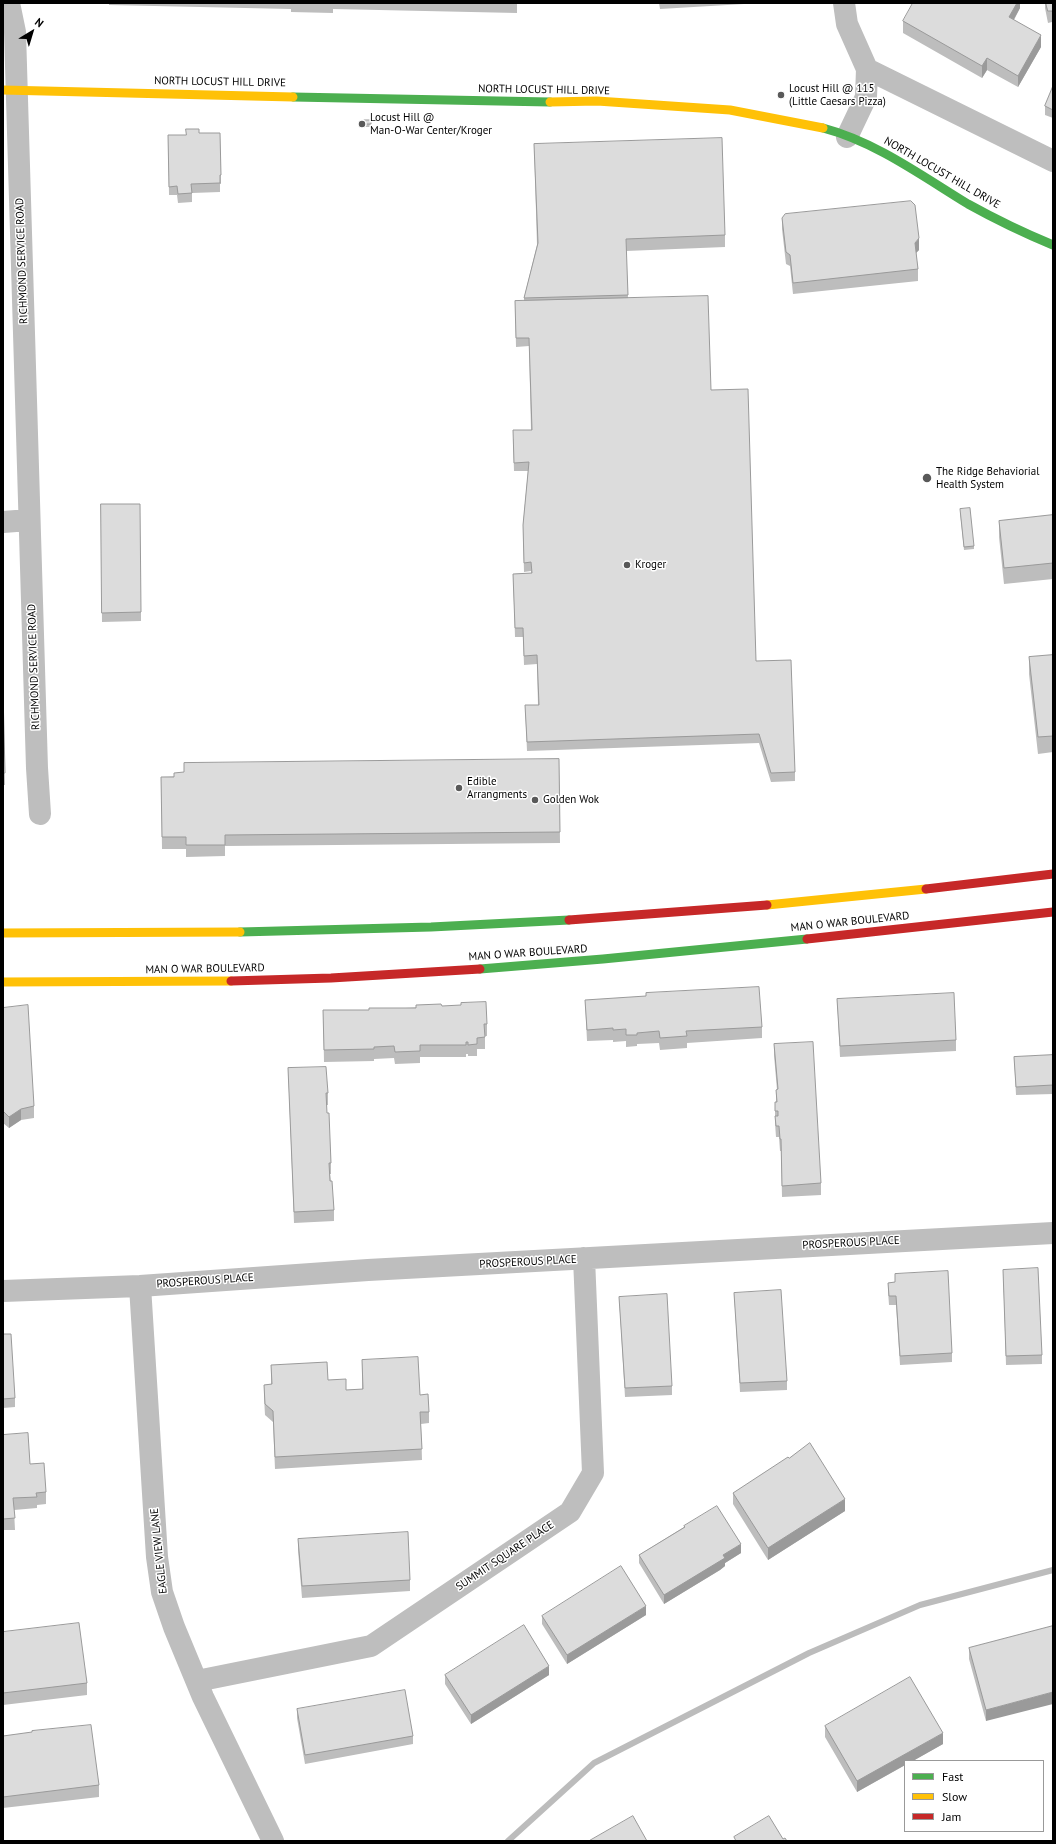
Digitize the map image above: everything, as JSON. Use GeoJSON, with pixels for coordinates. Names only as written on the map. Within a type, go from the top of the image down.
{"type":"FeatureCollection","features":[{"type":"Feature","properties":{"kind":"main road","name":"NORTH LOCUST HILL DRIVE"},"geometry":{"type":"LineString","coordinates":[[10,90],[513,102],[597,101],[730,110],[779,118],[825,128],[847,137],[899,161],[976,208],[1018,230],[1053,245]]}},
{"type":"Feature","properties":{"kind":"main road"},"geometry":{"type":"LineString","coordinates":[[3,933],[248,932],[571,921],[775,905],[914,891],[1053,874]]}},
{"type":"Feature","properties":{"kind":"main road","name":"MAN O WAR BOULEVARD"},"geometry":{"type":"LineString","coordinates":[[3,982],[170,983],[332,978],[686,953],[1053,912]]}},
{"type":"Feature","properties":{"kind":"street","name":"RICHMOND SERVICE ROAD"},"geometry":{"type":"LineString","coordinates":[[9,3],[15,32],[10,90],[40,814]]}},
{"type":"Feature","properties":{"kind":"street"},"geometry":{"type":"LineString","coordinates":[[844,3],[847,24],[867,69],[866,97],[847,137]]}},
{"type":"Feature","properties":{"kind":"street"},"geometry":{"type":"LineString","coordinates":[[867,69],[1053,161]]}},
{"type":"Feature","properties":{"kind":"street"},"geometry":{"type":"LineString","coordinates":[[3,522],[29,520]]}},
{"type":"Feature","properties":{"kind":"street","name":"PROSPEROUS PLACE"},"geometry":{"type":"LineString","coordinates":[[3,1291],[140,1286],[368,1270],[1053,1233]]}},
{"type":"Feature","properties":{"kind":"street","name":"SUMMIT SQUARE PLACE"},"geometry":{"type":"LineString","coordinates":[[196,1681],[371,1646],[570,1512],[593,1473],[584,1258]]}},
{"type":"Feature","properties":{"kind":"street","name":"EAGLE VIEW LANE"},"geometry":{"type":"LineString","coordinates":[[140,1286],[157,1557],[162,1592],[174,1628],[196,1681],[274,1841]]}},
{"type":"Feature","properties":{"kind":"building"},"geometry":{"type":"Polygon","coordinates":[[[913,3],[1017,3],[1009,17],[1041,35],[1018,76],[987,58],[982,66],[903,21],[913,3]]]}},
{"type":"Feature","properties":{"kind":"building"},"geometry":{"type":"Polygon","coordinates":[[[1046,3],[1053,3],[1053,13],[1052,11],[1048,11],[1046,3]]]}},
{"type":"Feature","properties":{"kind":"building"},"geometry":{"type":"Polygon","coordinates":[[[1053,86],[1053,110],[1045,106],[1053,86]]]}},
{"type":"Feature","properties":{"kind":"building"},"geometry":{"type":"Polygon","coordinates":[[[364,120],[371,120],[371,124],[363,124],[364,120]]]}},
{"type":"Feature","properties":{"kind":"building"},"geometry":{"type":"Polygon","coordinates":[[[186,129],[199,129],[199,133],[220,133],[221,175],[220,183],[191,184],[192,193],[178,194],[177,186],[169,187],[168,135],[186,135],[186,129]]]}},
{"type":"Feature","properties":{"kind":"building"},"geometry":{"type":"Polygon","coordinates":[[[722,138],[725,235],[626,239],[628,295],[524,298],[538,243],[534,144],[722,138]]]}},
{"type":"Feature","properties":{"kind":"building"},"geometry":{"type":"Polygon","coordinates":[[[911,201],[915,205],[919,238],[915,243],[918,269],[793,283],[790,255],[786,252],[782,218],[785,214],[911,201]]]}},
{"type":"Feature","properties":{"kind":"building"},"geometry":{"type":"Polygon","coordinates":[[[708,296],[711,390],[748,389],[756,661],[791,660],[795,772],[771,773],[759,734],[527,742],[525,705],[539,705],[537,655],[524,656],[523,628],[515,628],[513,574],[532,573],[531,562],[524,563],[523,525],[529,462],[514,463],[513,430],[532,430],[529,338],[516,338],[515,301],[708,296]]]}},
{"type":"Feature","properties":{"kind":"building"},"geometry":{"type":"Polygon","coordinates":[[[101,504],[140,504],[141,612],[102,613],[101,504]]]}},
{"type":"Feature","properties":{"kind":"building"},"geometry":{"type":"Polygon","coordinates":[[[970,508],[974,546],[964,547],[960,509],[970,508]]]}},
{"type":"Feature","properties":{"kind":"building"},"geometry":{"type":"Polygon","coordinates":[[[1053,515],[1053,563],[1004,568],[999,521],[1053,515]]]}},
{"type":"Feature","properties":{"kind":"building"},"geometry":{"type":"Polygon","coordinates":[[[1053,655],[1053,736],[1038,737],[1029,657],[1053,655]]]}},
{"type":"Feature","properties":{"kind":"building"},"geometry":{"type":"Polygon","coordinates":[[[3,691],[5,773],[3,773],[3,691]]]}},
{"type":"Feature","properties":{"kind":"building"},"geometry":{"type":"Polygon","coordinates":[[[559,759],[560,832],[225,835],[225,845],[186,845],[186,837],[162,837],[161,777],[174,777],[174,773],[184,772],[184,763],[559,759]]]}},
{"type":"Feature","properties":{"kind":"building"},"geometry":{"type":"Polygon","coordinates":[[[759,987],[762,1027],[686,1031],[687,1036],[660,1038],[659,1031],[637,1033],[637,1035],[626,1035],[626,1029],[613,1030],[613,1028],[587,1030],[585,1000],[646,996],[646,993],[759,987]]]}},
{"type":"Feature","properties":{"kind":"building"},"geometry":{"type":"Polygon","coordinates":[[[954,993],[956,1040],[840,1046],[837,999],[954,993]]]}},
{"type":"Feature","properties":{"kind":"building"},"geometry":{"type":"Polygon","coordinates":[[[486,1002],[487,1024],[484,1024],[485,1037],[477,1038],[477,1044],[468,1045],[468,1042],[466,1042],[466,1045],[420,1045],[420,1051],[395,1052],[394,1046],[374,1047],[374,1049],[324,1050],[323,1010],[416,1008],[416,1005],[441,1004],[442,1006],[461,1005],[461,1003],[486,1002]]]}},
{"type":"Feature","properties":{"kind":"building"},"geometry":{"type":"Polygon","coordinates":[[[28,1005],[34,1106],[21,1109],[9,1117],[3,1111],[3,1008],[28,1005]]]}},
{"type":"Feature","properties":{"kind":"building"},"geometry":{"type":"Polygon","coordinates":[[[813,1042],[821,1183],[782,1186],[781,1139],[779,1126],[776,1126],[775,1116],[778,1116],[778,1111],[775,1111],[775,1102],[777,1102],[776,1090],[778,1089],[774,1044],[813,1042]]]}},
{"type":"Feature","properties":{"kind":"building"},"geometry":{"type":"Polygon","coordinates":[[[1053,1055],[1053,1085],[1016,1087],[1014,1057],[1053,1055]]]}},
{"type":"Feature","properties":{"kind":"building"},"geometry":{"type":"Polygon","coordinates":[[[326,1067],[328,1093],[326,1093],[327,1113],[329,1113],[331,1163],[329,1163],[330,1181],[332,1181],[334,1210],[294,1212],[288,1068],[326,1067]]]}},
{"type":"Feature","properties":{"kind":"building"},"geometry":{"type":"Polygon","coordinates":[[[1038,1268],[1042,1355],[1006,1356],[1003,1270],[1038,1268]]]}},
{"type":"Feature","properties":{"kind":"building"},"geometry":{"type":"Polygon","coordinates":[[[948,1271],[952,1353],[900,1356],[896,1296],[889,1296],[888,1283],[895,1282],[895,1274],[948,1271]]]}},
{"type":"Feature","properties":{"kind":"building"},"geometry":{"type":"Polygon","coordinates":[[[781,1290],[787,1381],[740,1383],[734,1293],[781,1290]]]}},
{"type":"Feature","properties":{"kind":"building"},"geometry":{"type":"Polygon","coordinates":[[[667,1294],[672,1386],[625,1388],[619,1297],[667,1294]]]}},
{"type":"Feature","properties":{"kind":"building"},"geometry":{"type":"Polygon","coordinates":[[[3,1334],[11,1334],[15,1398],[3,1399],[3,1334]]]}},
{"type":"Feature","properties":{"kind":"building"},"geometry":{"type":"Polygon","coordinates":[[[418,1357],[420,1395],[428,1394],[429,1412],[420,1412],[422,1449],[275,1457],[273,1411],[265,1404],[264,1385],[272,1384],[271,1365],[327,1362],[328,1380],[346,1379],[346,1390],[363,1389],[362,1360],[418,1357]]]}},
{"type":"Feature","properties":{"kind":"building"},"geometry":{"type":"Polygon","coordinates":[[[28,1433],[30,1464],[44,1463],[46,1492],[36,1493],[37,1497],[13,1498],[15,1518],[3,1519],[3,1435],[28,1433]]]}},
{"type":"Feature","properties":{"kind":"building"},"geometry":{"type":"Polygon","coordinates":[[[810,1443],[845,1499],[768,1548],[733,1493],[810,1443]]]}},
{"type":"Feature","properties":{"kind":"building"},"geometry":{"type":"Polygon","coordinates":[[[717,1506],[741,1544],[723,1555],[725,1558],[664,1595],[639,1555],[717,1506]]]}},
{"type":"Feature","properties":{"kind":"building"},"geometry":{"type":"Polygon","coordinates":[[[408,1532],[410,1580],[302,1586],[298,1539],[408,1532]]]}},
{"type":"Feature","properties":{"kind":"building"},"geometry":{"type":"Polygon","coordinates":[[[621,1566],[646,1606],[567,1655],[542,1616],[621,1566]]]}},
{"type":"Feature","properties":{"kind":"building"},"geometry":{"type":"Polygon","coordinates":[[[79,1623],[87,1683],[3,1693],[3,1632],[79,1623]]]}},
{"type":"Feature","properties":{"kind":"building"},"geometry":{"type":"Polygon","coordinates":[[[524,1625],[549,1666],[471,1715],[445,1675],[524,1625]]]}},
{"type":"Feature","properties":{"kind":"building"},"geometry":{"type":"Polygon","coordinates":[[[1053,1626],[1053,1692],[986,1710],[969,1648],[1053,1626]]]}},
{"type":"Feature","properties":{"kind":"building"},"geometry":{"type":"Polygon","coordinates":[[[910,1677],[943,1733],[857,1781],[825,1726],[910,1677]]]}},
{"type":"Feature","properties":{"kind":"building"},"geometry":{"type":"Polygon","coordinates":[[[405,1690],[413,1736],[305,1755],[297,1709],[405,1690]]]}},
{"type":"Feature","properties":{"kind":"building"},"geometry":{"type":"Polygon","coordinates":[[[91,1725],[99,1785],[3,1797],[3,1736],[32,1731],[91,1725]]]}},
{"type":"Feature","properties":{"kind":"building"},"geometry":{"type":"Polygon","coordinates":[[[633,1816],[647,1841],[589,1841],[633,1816]]]}},
{"type":"Feature","properties":{"kind":"building"},"geometry":{"type":"Polygon","coordinates":[[[769,1816],[783,1839],[785,1838],[787,1841],[736,1841],[734,1837],[769,1816]]]}},
{"type":"Feature","properties":{"kind":"waterway"},"geometry":{"type":"LineString","coordinates":[[508,1841],[594,1763],[809,1653],[920,1605],[1053,1570]]}},
{"type":"Feature","properties":{"kind":"traffic: fast"},"geometry":{"type":"LineString","coordinates":[[293,97],[550,102]]}},
{"type":"Feature","properties":{"kind":"traffic: fast"},"geometry":{"type":"LineString","coordinates":[[823,128],[843,134],[880,151],[916,171],[978,210],[1020,231],[1053,245]]}},
{"type":"Feature","properties":{"kind":"traffic: fast"},"geometry":{"type":"LineString","coordinates":[[240,932],[431,927],[569,920]]}},
{"type":"Feature","properties":{"kind":"traffic: fast"},"geometry":{"type":"LineString","coordinates":[[480,969],[603,959],[807,939]]}},
{"type":"Feature","properties":{"kind":"traffic: slow"},"geometry":{"type":"LineString","coordinates":[[3,90],[293,97]]}},
{"type":"Feature","properties":{"kind":"traffic: slow"},"geometry":{"type":"LineString","coordinates":[[550,102],[597,101],[730,110],[823,128]]}},
{"type":"Feature","properties":{"kind":"traffic: slow"},"geometry":{"type":"LineString","coordinates":[[767,905],[926,889]]}},
{"type":"Feature","properties":{"kind":"traffic: slow"},"geometry":{"type":"LineString","coordinates":[[3,933],[240,932]]}},
{"type":"Feature","properties":{"kind":"traffic: slow"},"geometry":{"type":"LineString","coordinates":[[3,982],[231,981]]}},
{"type":"Feature","properties":{"kind":"traffic: jam"},"geometry":{"type":"LineString","coordinates":[[926,889],[1053,874]]}},
{"type":"Feature","properties":{"kind":"traffic: jam"},"geometry":{"type":"LineString","coordinates":[[569,920],[767,905]]}},
{"type":"Feature","properties":{"kind":"traffic: jam"},"geometry":{"type":"LineString","coordinates":[[807,939],[1053,912]]}},
{"type":"Feature","properties":{"kind":"traffic: jam"},"geometry":{"type":"LineString","coordinates":[[231,981],[331,978],[480,969]]}},
{"type":"Feature","properties":{"kind":"place","name":"Locust Hill @ 115 (Little Caesars Pizza)"},"geometry":{"type":"Point","coordinates":[781,95]}},
{"type":"Feature","properties":{"kind":"place","name":"Locust Hill @ Man-O-War Center/Kroger"},"geometry":{"type":"Point","coordinates":[362,124]}},
{"type":"Feature","properties":{"kind":"place","name":"The Ridge Behaviorial Health System"},"geometry":{"type":"Point","coordinates":[927,478]}},
{"type":"Feature","properties":{"kind":"place","name":"Kroger"},"geometry":{"type":"Point","coordinates":[627,565]}},
{"type":"Feature","properties":{"kind":"place","name":"Edible Arrangments"},"geometry":{"type":"Point","coordinates":[459,788]}},
{"type":"Feature","properties":{"kind":"place","name":"Golden Wok"},"geometry":{"type":"Point","coordinates":[535,800]}}]}
